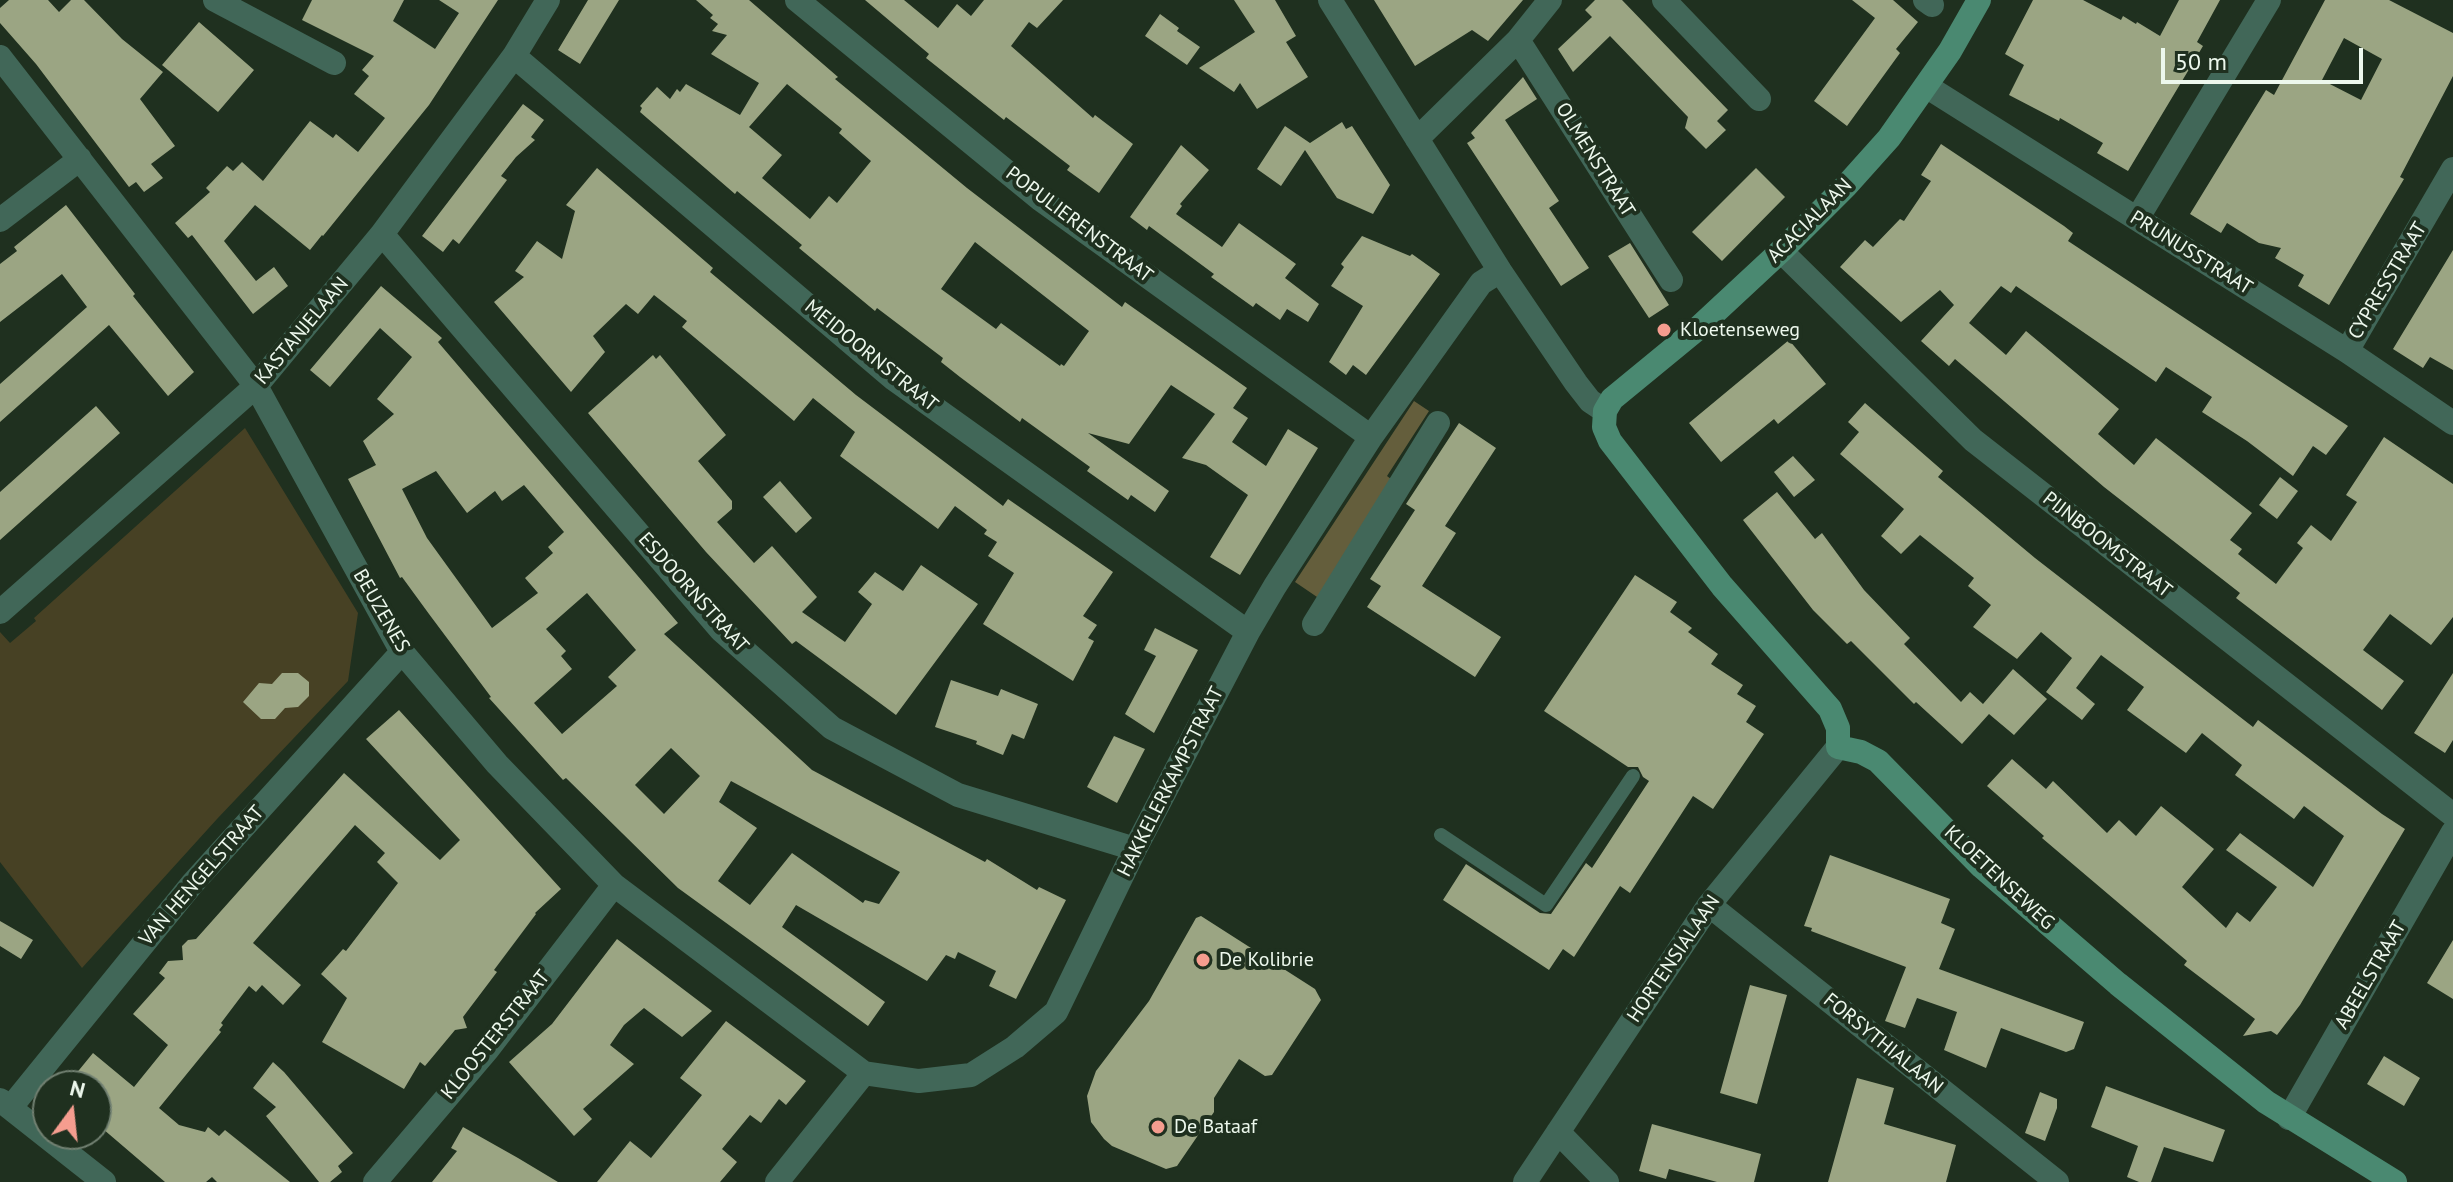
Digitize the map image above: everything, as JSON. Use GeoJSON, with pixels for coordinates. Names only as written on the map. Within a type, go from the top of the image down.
{"type":"FeatureCollection","features":[{"type":"Feature","properties":{"kind":"street"},"geometry":{"type":"LineString","coordinates":[[215,0],[334,63]]}},
{"type":"Feature","properties":{"kind":"street","name":"KASTANJELAAN"},"geometry":{"type":"LineString","coordinates":[[0,612],[256,386],[382,234],[514,56],[548,0]]}},
{"type":"Feature","properties":{"kind":"street","name":"POPULIERENSTRAAT"},"geometry":{"type":"LineString","coordinates":[[797,0],[1040,199],[1371,437]]}},
{"type":"Feature","properties":{"kind":"street"},"geometry":{"type":"LineString","coordinates":[[1330,0],[1500,271],[1576,383],[1590,401],[1605,411],[1604,427],[1610,441],[1722,586],[1830,709],[1838,728],[1838,747]]}},
{"type":"Feature","properties":{"kind":"street"},"geometry":{"type":"LineString","coordinates":[[1417,139],[1518,40],[1550,0]]}},
{"type":"Feature","properties":{"kind":"street"},"geometry":{"type":"LineString","coordinates":[[1664,0],[1759,99]]}},
{"type":"Feature","properties":{"kind":"street","name":"ACACIALAAN"},"geometry":{"type":"LineString","coordinates":[[1605,411],[1612,399],[1696,330],[1846,186],[1889,138],[1965,27],[1979,0]]}},
{"type":"Feature","properties":{"kind":"street"},"geometry":{"type":"LineString","coordinates":[[2137,219],[2269,0]]}},
{"type":"Feature","properties":{"kind":"street","name":"OLMENSTRAAT"},"geometry":{"type":"LineString","coordinates":[[1518,40],[1671,280]]}},
{"type":"Feature","properties":{"kind":"street","name":"MEIDOORNSTRAAT"},"geometry":{"type":"LineString","coordinates":[[514,56],[894,379],[1248,632]]}},
{"type":"Feature","properties":{"kind":"street","name":"BEUZENES"},"geometry":{"type":"LineString","coordinates":[[0,57],[256,386],[402,652],[497,764],[614,885],[864,1073]]}},
{"type":"Feature","properties":{"kind":"street","name":"PRUNUSSTRAAT"},"geometry":{"type":"LineString","coordinates":[[1926,86],[2347,351],[2453,423]]}},
{"type":"Feature","properties":{"kind":"street"},"geometry":{"type":"LineString","coordinates":[[0,220],[80,159]]}},
{"type":"Feature","properties":{"kind":"street","name":"CYPRESSTRAAT"},"geometry":{"type":"LineString","coordinates":[[2347,351],[2453,169]]}},
{"type":"Feature","properties":{"kind":"street","name":"ESDOORNSTRAAT"},"geometry":{"type":"LineString","coordinates":[[382,234],[721,630],[832,728],[958,795],[1135,849]]}},
{"type":"Feature","properties":{"kind":"street","name":"PIJNBOOMSTRAAT"},"geometry":{"type":"LineString","coordinates":[[1781,251],[1973,440],[2453,815]]}},
{"type":"Feature","properties":{"kind":"street","name":"HAKKELERKAMPSTRAAT"},"geometry":{"type":"LineString","coordinates":[[864,1073],[919,1081],[971,1075],[1015,1047],[1056,1012],[1135,849],[1248,632],[1371,437],[1481,283],[1500,271]]}},
{"type":"Feature","properties":{"kind":"street"},"geometry":{"type":"LineString","coordinates":[[1314,624],[1438,423]]}},
{"type":"Feature","properties":{"kind":"street","name":"VAN HENGELSTRAAT"},"geometry":{"type":"LineString","coordinates":[[5,1103],[192,884],[402,652]]}},
{"type":"Feature","properties":{"kind":"street","name":"HORTENSIALAAN"},"geometry":{"type":"LineString","coordinates":[[1525,1182],[1709,905],[1838,747]]}},
{"type":"Feature","properties":{"kind":"street","name":"KLOETENSEWEG"},"geometry":{"type":"LineString","coordinates":[[1838,747],[1861,752],[1878,761],[1982,867],[2118,984],[2289,1118],[2395,1182]]}},
{"type":"Feature","properties":{"kind":"street","name":"ABEELSTRAAT"},"geometry":{"type":"LineString","coordinates":[[2289,1118],[2453,832]]}},
{"type":"Feature","properties":{"kind":"street","name":"KLOOSTERSTRAAT"},"geometry":{"type":"LineString","coordinates":[[375,1182],[488,1049],[614,885]]}},
{"type":"Feature","properties":{"kind":"street","name":"FORSYTHIALAAN"},"geometry":{"type":"LineString","coordinates":[[1709,905],[2057,1182]]}},
{"type":"Feature","properties":{"kind":"street"},"geometry":{"type":"LineString","coordinates":[[777,1182],[864,1073]]}},
{"type":"Feature","properties":{"kind":"street"},"geometry":{"type":"LineString","coordinates":[[5,1103],[104,1182]]}},
{"type":"Feature","properties":{"kind":"street"},"geometry":{"type":"LineString","coordinates":[[1558,1132],[1607,1182]]}},
{"type":"Feature","properties":{"kind":"lane"},"geometry":{"type":"LineString","coordinates":[[1441,835],[1546,905],[1633,776]]}},
{"type":"Feature","properties":{"kind":"shaded area"},"geometry":{"type":"Polygon","coordinates":[[[1414,401],[1429,411],[1387,476],[1396,483],[1320,599],[1295,582],[1414,401]]]}},
{"type":"Feature","properties":{"kind":"shaded area"},"geometry":{"type":"Polygon","coordinates":[[[245,428],[358,613],[348,681],[82,968],[0,862],[0,632],[10,643],[245,428]]]}},
{"type":"Feature","properties":{"kind":"building"},"geometry":{"type":"Polygon","coordinates":[[[9,0],[48,0],[59,12],[71,0],[84,0],[122,39],[163,72],[140,99],[175,146],[151,164],[163,178],[144,192],[136,182],[129,187],[36,64],[0,23],[0,8],[9,0]]]}},
{"type":"Feature","properties":{"kind":"building"},"geometry":{"type":"Polygon","coordinates":[[[312,0],[404,0],[393,21],[435,49],[459,13],[439,0],[498,0],[429,105],[310,250],[255,205],[224,241],[256,281],[274,267],[288,286],[253,314],[192,235],[188,238],[175,223],[210,192],[206,188],[227,166],[233,171],[242,162],[263,181],[310,121],[333,138],[336,134],[358,152],[385,118],[354,94],[369,76],[362,70],[374,56],[302,20],[312,0]]]}},
{"type":"Feature","properties":{"kind":"building"},"geometry":{"type":"Polygon","coordinates":[[[588,0],[619,0],[580,64],[558,50],[588,0]]]}},
{"type":"Feature","properties":{"kind":"building"},"geometry":{"type":"Polygon","coordinates":[[[696,0],[749,0],[838,77],[835,79],[967,188],[1122,307],[1125,302],[1247,388],[1233,408],[1248,418],[1232,442],[1266,466],[1288,429],[1318,448],[1240,575],[1210,557],[1248,495],[1206,465],[1182,458],[1215,414],[1171,385],[1129,444],[1088,433],[1169,491],[1155,512],[1131,495],[1128,500],[1087,471],[1090,467],[1022,418],[1020,422],[941,362],[943,358],[877,308],[875,311],[799,248],[802,245],[737,191],[735,194],[640,112],[640,106],[657,87],[670,99],[677,89],[680,92],[686,84],[740,115],[759,83],[711,54],[727,35],[712,31],[718,24],[710,18],[713,15],[696,0]],[[787,84],[749,127],[782,155],[762,178],[810,219],[829,196],[837,203],[871,161],[839,133],[842,129],[787,84]],[[975,242],[941,289],[996,329],[1001,323],[1064,366],[1089,331],[975,242]]]}},
{"type":"Feature","properties":{"kind":"building"},"geometry":{"type":"Polygon","coordinates":[[[865,0],[904,0],[938,28],[957,4],[971,16],[984,0],[1063,0],[1037,28],[1029,22],[1011,46],[1093,118],[1095,115],[1133,144],[1099,193],[1067,170],[1070,166],[1006,117],[1004,120],[926,58],[929,54],[865,0]]]}},
{"type":"Feature","properties":{"kind":"building"},"geometry":{"type":"Polygon","coordinates":[[[1234,0],[1275,0],[1296,36],[1286,42],[1308,77],[1257,109],[1240,83],[1234,92],[1199,68],[1255,32],[1234,0]]]}},
{"type":"Feature","properties":{"kind":"building"},"geometry":{"type":"Polygon","coordinates":[[[1374,0],[1523,0],[1488,41],[1472,30],[1415,66],[1374,0]]]}},
{"type":"Feature","properties":{"kind":"building"},"geometry":{"type":"Polygon","coordinates":[[[1595,0],[1622,0],[1728,110],[1717,121],[1726,130],[1706,149],[1685,128],[1688,117],[1610,36],[1573,72],[1558,49],[1592,17],[1585,10],[1595,0]]]}},
{"type":"Feature","properties":{"kind":"building"},"geometry":{"type":"Polygon","coordinates":[[[1852,0],[1893,0],[1918,22],[1896,49],[1900,53],[1847,126],[1814,101],[1875,18],[1852,0]]]}},
{"type":"Feature","properties":{"kind":"building"},"geometry":{"type":"Polygon","coordinates":[[[2033,0],[2083,0],[2121,20],[2123,16],[2137,22],[2160,36],[2179,0],[2220,0],[2197,42],[2203,46],[2128,171],[2097,153],[2103,143],[2060,118],[2059,121],[2009,95],[2024,65],[2005,54],[2033,0]]]}},
{"type":"Feature","properties":{"kind":"building"},"geometry":{"type":"Polygon","coordinates":[[[2325,0],[2389,0],[2453,33],[2453,76],[2400,177],[2404,179],[2329,305],[2298,286],[2304,275],[2275,258],[2281,248],[2259,243],[2227,223],[2221,233],[2190,214],[2266,90],[2274,95],[2325,0]],[[2344,38],[2322,80],[2361,100],[2382,59],[2344,38]]]}},
{"type":"Feature","properties":{"kind":"building"},"geometry":{"type":"Polygon","coordinates":[[[1160,14],[1200,47],[1187,65],[1145,36],[1160,14]]]}},
{"type":"Feature","properties":{"kind":"building"},"geometry":{"type":"Polygon","coordinates":[[[199,22],[254,70],[218,112],[162,65],[199,22]]]}},
{"type":"Feature","properties":{"kind":"building"},"geometry":{"type":"Polygon","coordinates":[[[1523,77],[1537,99],[1505,120],[1559,201],[1549,208],[1589,268],[1561,286],[1467,143],[1475,138],[1471,133],[1523,77]]]}},
{"type":"Feature","properties":{"kind":"building"},"geometry":{"type":"Polygon","coordinates":[[[523,104],[544,120],[531,137],[535,140],[501,176],[507,180],[459,244],[453,239],[443,252],[422,236],[523,104]]]}},
{"type":"Feature","properties":{"kind":"building"},"geometry":{"type":"Polygon","coordinates":[[[1342,122],[1346,129],[1352,126],[1390,185],[1373,214],[1337,198],[1305,150],[1281,186],[1257,169],[1285,126],[1310,143],[1342,122]]]}},
{"type":"Feature","properties":{"kind":"building"},"geometry":{"type":"Polygon","coordinates":[[[1941,144],[2064,226],[2073,233],[2068,241],[2348,426],[2326,455],[2313,446],[2293,476],[2202,412],[2212,397],[2166,367],[2156,382],[2016,286],[2011,293],[2001,286],[1969,323],[2006,355],[2026,331],[2119,409],[2098,434],[2134,465],[2156,438],[2252,513],[2230,540],[2242,549],[2238,554],[2276,584],[2303,548],[2297,543],[2311,525],[2331,541],[2357,502],[2346,495],[2384,437],[2453,484],[2453,617],[2431,645],[2390,614],[2363,650],[2404,681],[2382,710],[2236,598],[2240,593],[2104,487],[1955,359],[1949,366],[1921,341],[1954,305],[1940,290],[1901,322],[1840,267],[1865,240],[1873,247],[1900,219],[1904,221],[1931,181],[1921,175],[1941,144]]]}},
{"type":"Feature","properties":{"kind":"building"},"geometry":{"type":"Polygon","coordinates":[[[1181,145],[1209,170],[1180,204],[1182,206],[1176,214],[1222,247],[1239,223],[1296,264],[1285,278],[1319,304],[1308,322],[1287,309],[1280,320],[1256,303],[1253,307],[1149,226],[1147,230],[1130,217],[1181,145]]]}},
{"type":"Feature","properties":{"kind":"building"},"geometry":{"type":"Polygon","coordinates":[[[597,168],[713,268],[710,272],[856,395],[1003,506],[1008,499],[1113,572],[1083,616],[1097,625],[1088,638],[1094,641],[1073,681],[983,624],[1014,573],[988,556],[997,542],[984,534],[987,530],[955,506],[938,529],[840,456],[855,432],[813,398],[794,421],[682,327],[687,321],[654,295],[638,314],[626,304],[593,336],[605,352],[571,392],[494,302],[524,277],[515,271],[537,241],[562,259],[575,211],[566,205],[597,168]]]}},
{"type":"Feature","properties":{"kind":"building"},"geometry":{"type":"Polygon","coordinates":[[[1756,168],[1785,197],[1722,261],[1692,232],[1756,168]]]}},
{"type":"Feature","properties":{"kind":"building"},"geometry":{"type":"Polygon","coordinates":[[[66,205],[194,372],[168,396],[109,325],[0,422],[0,384],[87,307],[62,274],[0,322],[0,264],[17,251],[14,247],[66,205]]]}},
{"type":"Feature","properties":{"kind":"building"},"geometry":{"type":"Polygon","coordinates":[[[1362,236],[1410,256],[1412,254],[1440,274],[1366,375],[1353,365],[1346,375],[1329,362],[1363,306],[1331,286],[1344,267],[1341,264],[1362,236]]]}},
{"type":"Feature","properties":{"kind":"building"},"geometry":{"type":"Polygon","coordinates":[[[1630,243],[1669,305],[1649,318],[1608,256],[1630,243]]]}},
{"type":"Feature","properties":{"kind":"building"},"geometry":{"type":"Polygon","coordinates":[[[2453,250],[2453,370],[2430,357],[2423,368],[2393,349],[2453,250]]]}},
{"type":"Feature","properties":{"kind":"building"},"geometry":{"type":"Polygon","coordinates":[[[381,286],[442,338],[438,342],[678,623],[664,634],[812,770],[985,862],[987,859],[1037,890],[1039,887],[1066,900],[1016,999],[989,986],[996,971],[958,952],[955,959],[946,955],[927,981],[796,905],[782,927],[885,1002],[868,1026],[678,888],[566,778],[563,780],[489,698],[400,578],[348,479],[376,465],[363,441],[394,414],[377,399],[412,357],[380,328],[330,387],[310,370],[381,286]],[[436,471],[402,489],[427,538],[492,628],[538,593],[525,578],[553,553],[548,547],[564,532],[524,485],[502,501],[495,491],[467,513],[436,471]],[[587,593],[546,629],[566,651],[561,656],[572,669],[534,703],[562,734],[617,686],[608,677],[636,650],[587,593]],[[671,748],[635,785],[664,814],[700,776],[671,748]],[[731,781],[719,802],[757,828],[718,881],[750,905],[792,853],[863,903],[865,900],[879,904],[900,872],[731,781]]]}},
{"type":"Feature","properties":{"kind":"building"},"geometry":{"type":"Polygon","coordinates":[[[1789,340],[1826,384],[1778,424],[1774,419],[1721,462],[1689,423],[1789,340]]]}},
{"type":"Feature","properties":{"kind":"building"},"geometry":{"type":"Polygon","coordinates":[[[653,355],[656,359],[660,355],[726,435],[698,461],[732,501],[732,509],[717,522],[754,563],[772,546],[817,597],[802,612],[845,642],[872,604],[858,592],[875,572],[903,591],[921,565],[978,604],[896,715],[796,641],[792,644],[706,552],[588,413],[653,355]]]}},
{"type":"Feature","properties":{"kind":"building"},"geometry":{"type":"Polygon","coordinates":[[[1865,403],[1943,471],[1938,477],[2035,558],[2253,727],[2258,720],[2405,829],[2300,1005],[2277,1035],[2271,1031],[2243,1036],[2255,1019],[2184,965],[2187,961],[2042,838],[2044,836],[1987,786],[2012,759],[2046,789],[2053,781],[2107,833],[2119,820],[2136,836],[2161,806],[2214,849],[2182,887],[2226,928],[2237,912],[2250,922],[2277,887],[2226,850],[2240,833],[2313,887],[2344,836],[2304,806],[2294,819],[2235,775],[2242,765],[2202,733],[2186,753],[2127,710],[2144,687],[2101,655],[2076,688],[2095,704],[2082,720],[2046,692],[2072,658],[2041,632],[2017,659],[1973,627],[1991,605],[1968,586],[1974,578],[1920,535],[1901,554],[1881,536],[1904,509],[1840,454],[1859,432],[1848,422],[1865,403]]]}},
{"type":"Feature","properties":{"kind":"building"},"geometry":{"type":"Polygon","coordinates":[[[96,406],[120,433],[0,540],[0,492],[96,406]]]}},
{"type":"Feature","properties":{"kind":"building"},"geometry":{"type":"Polygon","coordinates":[[[1459,423],[1496,448],[1445,526],[1456,533],[1422,586],[1501,637],[1475,677],[1367,607],[1381,586],[1370,579],[1415,510],[1406,504],[1459,423]]]}},
{"type":"Feature","properties":{"kind":"building"},"geometry":{"type":"Polygon","coordinates":[[[1793,456],[1815,480],[1794,497],[1774,472],[1793,456]]]}},
{"type":"Feature","properties":{"kind":"building"},"geometry":{"type":"Polygon","coordinates":[[[2280,477],[2298,491],[2277,519],[2259,505],[2280,477]]]}},
{"type":"Feature","properties":{"kind":"building"},"geometry":{"type":"Polygon","coordinates":[[[780,481],[812,518],[796,533],[763,497],[780,481]]]}},
{"type":"Feature","properties":{"kind":"building"},"geometry":{"type":"Polygon","coordinates":[[[1777,492],[1815,539],[1822,533],[1864,590],[1910,638],[1904,644],[1961,702],[1970,692],[1983,704],[2013,669],[2047,699],[2014,735],[1989,714],[1962,744],[1916,702],[1914,704],[1851,641],[1847,644],[1813,610],[1743,520],[1777,492]]]}},
{"type":"Feature","properties":{"kind":"building"},"geometry":{"type":"Polygon","coordinates":[[[1635,575],[1677,602],[1670,612],[1692,628],[1688,632],[1718,654],[1711,664],[1743,685],[1737,694],[1756,706],[1746,722],[1764,734],[1713,809],[1693,796],[1630,893],[1620,886],[1574,957],[1563,949],[1549,970],[1443,900],[1466,864],[1540,913],[1551,914],[1586,863],[1592,868],[1649,781],[1638,767],[1628,767],[1544,711],[1635,575]]]}},
{"type":"Feature","properties":{"kind":"building"},"geometry":{"type":"Polygon","coordinates":[[[1155,628],[1198,650],[1154,733],[1125,714],[1156,656],[1144,650],[1155,628]]]}},
{"type":"Feature","properties":{"kind":"building"},"geometry":{"type":"Polygon","coordinates":[[[282,673],[298,673],[309,682],[309,696],[298,707],[285,708],[275,719],[261,719],[243,702],[259,683],[272,684],[282,673]]]}},
{"type":"Feature","properties":{"kind":"building"},"geometry":{"type":"Polygon","coordinates":[[[2453,673],[2453,740],[2445,753],[2414,733],[2453,673]]]}},
{"type":"Feature","properties":{"kind":"building"},"geometry":{"type":"Polygon","coordinates":[[[951,680],[998,696],[1001,689],[1038,704],[1024,739],[1012,734],[1003,755],[976,744],[977,741],[935,727],[951,680]]]}},
{"type":"Feature","properties":{"kind":"building"},"geometry":{"type":"Polygon","coordinates":[[[399,710],[561,889],[535,913],[494,970],[497,972],[463,1017],[467,1028],[455,1030],[425,1066],[420,1062],[404,1089],[322,1042],[347,998],[321,974],[343,949],[346,951],[398,883],[377,862],[385,853],[355,825],[253,943],[301,985],[283,1005],[262,985],[256,992],[249,986],[221,1023],[221,1032],[159,1108],[179,1125],[205,1132],[208,1127],[219,1136],[225,1130],[290,1182],[217,1182],[212,1177],[206,1182],[165,1182],[112,1137],[112,1070],[79,1070],[93,1053],[134,1087],[168,1045],[133,1014],[165,978],[159,973],[168,961],[183,960],[182,946],[188,940],[196,939],[344,773],[440,860],[460,840],[366,739],[399,710]]]}},
{"type":"Feature","properties":{"kind":"building"},"geometry":{"type":"Polygon","coordinates":[[[1114,736],[1145,749],[1117,803],[1087,787],[1114,736]]]}},
{"type":"Feature","properties":{"kind":"building"},"geometry":{"type":"Polygon","coordinates":[[[1830,855],[1950,899],[1941,923],[1955,929],[1939,969],[2084,1022],[2074,1049],[2066,1052],[2001,1028],[1986,1068],[1944,1050],[1957,1012],[1917,998],[1905,1028],[1885,1021],[1906,967],[1804,926],[1830,855]]]}},
{"type":"Feature","properties":{"kind":"building"},"geometry":{"type":"Polygon","coordinates":[[[1201,916],[1315,989],[1321,1000],[1272,1075],[1265,1076],[1239,1059],[1214,1098],[1214,1112],[1177,1166],[1166,1169],[1112,1146],[1104,1139],[1091,1122],[1087,1096],[1096,1071],[1149,1001],[1196,918],[1201,916]]]}},
{"type":"Feature","properties":{"kind":"building"},"geometry":{"type":"Polygon","coordinates":[[[0,921],[33,940],[21,959],[0,946],[0,921]]]}},
{"type":"Feature","properties":{"kind":"building"},"geometry":{"type":"Polygon","coordinates":[[[617,939],[712,1011],[682,1037],[644,1008],[624,1025],[610,1045],[634,1064],[583,1109],[592,1119],[574,1136],[509,1062],[552,1024],[617,939]]]}},
{"type":"Feature","properties":{"kind":"building"},"geometry":{"type":"Polygon","coordinates":[[[2453,940],[2453,999],[2427,983],[2453,940]]]}},
{"type":"Feature","properties":{"kind":"building"},"geometry":{"type":"Polygon","coordinates":[[[1750,985],[1787,995],[1757,1104],[1720,1093],[1750,985]]]}},
{"type":"Feature","properties":{"kind":"building"},"geometry":{"type":"Polygon","coordinates":[[[726,1021],[806,1081],[786,1105],[779,1099],[761,1123],[750,1115],[722,1149],[737,1162],[720,1182],[597,1182],[630,1141],[651,1158],[702,1095],[680,1078],[726,1021]]]}},
{"type":"Feature","properties":{"kind":"building"},"geometry":{"type":"Polygon","coordinates":[[[2384,1056],[2420,1078],[2404,1106],[2367,1084],[2384,1056]]]}},
{"type":"Feature","properties":{"kind":"building"},"geometry":{"type":"Polygon","coordinates":[[[273,1062],[353,1153],[338,1166],[342,1172],[330,1182],[319,1182],[266,1116],[276,1107],[253,1088],[273,1062]]]}},
{"type":"Feature","properties":{"kind":"building"},"geometry":{"type":"Polygon","coordinates":[[[1857,1078],[1894,1088],[1884,1124],[1956,1145],[1946,1182],[1828,1182],[1857,1078]]]}},
{"type":"Feature","properties":{"kind":"building"},"geometry":{"type":"Polygon","coordinates":[[[2106,1086],[2225,1130],[2213,1162],[2164,1147],[2151,1182],[2139,1182],[2127,1177],[2138,1146],[2091,1127],[2106,1086]]]}},
{"type":"Feature","properties":{"kind":"building"},"geometry":{"type":"Polygon","coordinates":[[[2040,1092],[2057,1099],[2057,1108],[2045,1141],[2025,1133],[2040,1092]]]}},
{"type":"Feature","properties":{"kind":"building"},"geometry":{"type":"Polygon","coordinates":[[[1652,1124],[1761,1154],[1754,1182],[1717,1182],[1669,1169],[1666,1179],[1639,1171],[1652,1124]]]}},
{"type":"Feature","properties":{"kind":"building"},"geometry":{"type":"Polygon","coordinates":[[[463,1127],[558,1182],[432,1182],[457,1151],[451,1148],[463,1127]]]}},
{"type":"Feature","properties":{"kind":"place","name":"Kloetenseweg"},"geometry":{"type":"Point","coordinates":[1664,330]}},
{"type":"Feature","properties":{"kind":"place","name":"De Kolibrie"},"geometry":{"type":"Point","coordinates":[1203,960]}},
{"type":"Feature","properties":{"kind":"place","name":"De Bataaf"},"geometry":{"type":"Point","coordinates":[1158,1127]}}]}
